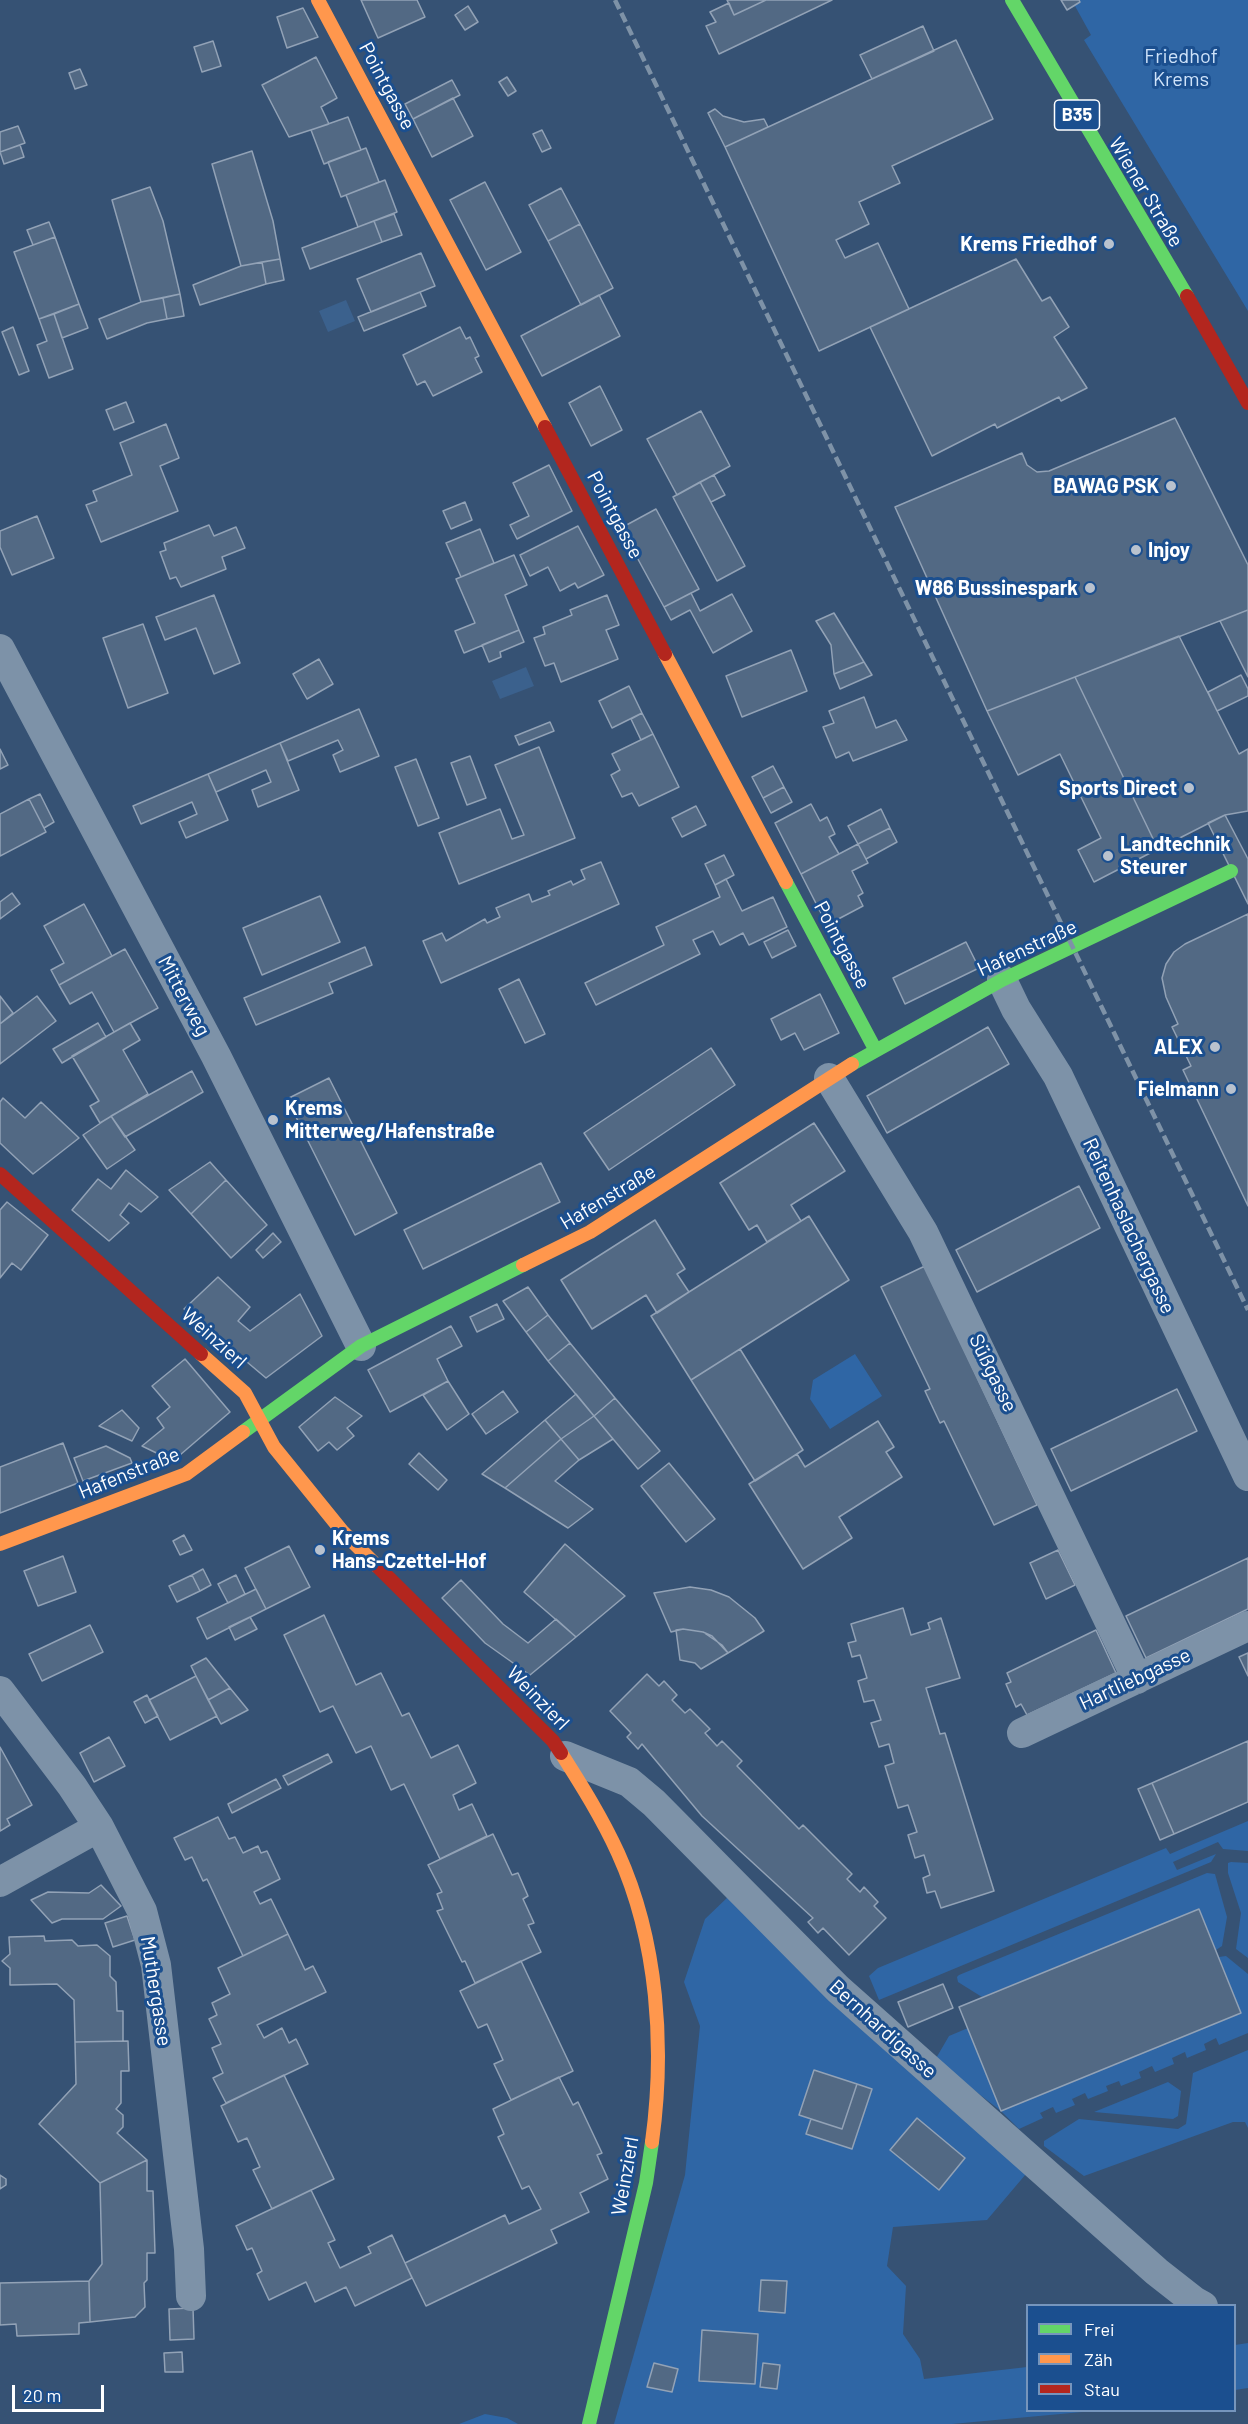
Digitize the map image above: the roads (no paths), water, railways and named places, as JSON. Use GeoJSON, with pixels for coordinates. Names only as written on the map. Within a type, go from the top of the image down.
{"type":"FeatureCollection","features":[{"type":"Feature","properties":{"kind":"street","name":"Pointgasse"},"geometry":{"type":"LineString","coordinates":[[318,0],[875,1049]]}},
{"type":"Feature","properties":{"kind":"street","name":"Wiener Straße"},"geometry":{"type":"LineString","coordinates":[[1012,0],[1073,108],[1219,350],[1248,403]]}},
{"type":"Feature","properties":{"kind":"street","name":"Mitterweg"},"geometry":{"type":"LineString","coordinates":[[0,649],[216,1056],[361,1346]]}},
{"type":"Feature","properties":{"kind":"street","name":"Hafenstraße"},"geometry":{"type":"LineString","coordinates":[[0,1544],[186,1474],[361,1346],[590,1232],[875,1049],[1002,980],[1143,915],[1231,870]]}},
{"type":"Feature","properties":{"kind":"street","name":"Reitenhaslachergasse"},"geometry":{"type":"LineString","coordinates":[[1002,980],[1063,1087],[1248,1476]]}},
{"type":"Feature","properties":{"kind":"street","name":"Süßgasse"},"geometry":{"type":"LineString","coordinates":[[829,1078],[923,1232],[1137,1679]]}},
{"type":"Feature","properties":{"kind":"street","name":"Weinzierl"},"geometry":{"type":"LineString","coordinates":[[0,1174],[245,1393],[274,1447],[342,1531],[538,1724],[565,1756],[620,1855],[640,1917],[654,1986],[658,2044],[655,2120],[646,2183],[589,2424]]}},
{"type":"Feature","properties":{"kind":"street","name":"Hartliebgasse"},"geometry":{"type":"LineString","coordinates":[[1022,1733],[1248,1626]]}},
{"type":"Feature","properties":{"kind":"street","name":"Muthergasse"},"geometry":{"type":"LineString","coordinates":[[0,1691],[99,1827],[142,1911],[156,1965],[189,2249],[191,2296]]}},
{"type":"Feature","properties":{"kind":"street","name":"Bernhardigasse"},"geometry":{"type":"LineString","coordinates":[[565,1756],[629,1782],[654,1803],[862,2012],[1156,2272],[1199,2304]]}},
{"type":"Feature","properties":{"kind":"street"},"geometry":{"type":"LineString","coordinates":[[0,1882],[99,1827]]}},
{"type":"Feature","properties":{"kind":"railway"},"geometry":{"type":"LineString","coordinates":[[615,0],[1248,1310]]}},
{"type":"Feature","properties":{"kind":"place","name":"Krems Friedhof"},"geometry":{"type":"Point","coordinates":[1109,244]}},
{"type":"Feature","properties":{"kind":"place","name":"BAWAG PSK"},"geometry":{"type":"Point","coordinates":[1171,486]}},
{"type":"Feature","properties":{"kind":"place","name":"Injoy"},"geometry":{"type":"Point","coordinates":[1136,550]}},
{"type":"Feature","properties":{"kind":"place","name":"W86 Bussinespark"},"geometry":{"type":"Point","coordinates":[1090,588]}},
{"type":"Feature","properties":{"kind":"place","name":"Sports Direct"},"geometry":{"type":"Point","coordinates":[1189,788]}},
{"type":"Feature","properties":{"kind":"place","name":"Landtechnik Steurer"},"geometry":{"type":"Point","coordinates":[1108,856]}},
{"type":"Feature","properties":{"kind":"place","name":"ALEX"},"geometry":{"type":"Point","coordinates":[1215,1047]}},
{"type":"Feature","properties":{"kind":"place","name":"Fielmann"},"geometry":{"type":"Point","coordinates":[1231,1089]}},
{"type":"Feature","properties":{"kind":"place","name":"Krems Mitterweg/Hafenstraße"},"geometry":{"type":"Point","coordinates":[273,1120]}},
{"type":"Feature","properties":{"kind":"place","name":"Krems Hans-Czettel-Hof"},"geometry":{"type":"Point","coordinates":[320,1550]}},
{"type":"Feature","properties":{"kind":"park label","name":"Friedhof Krems"},"geometry":{"type":"Point","coordinates":[1181,68]}}]}
